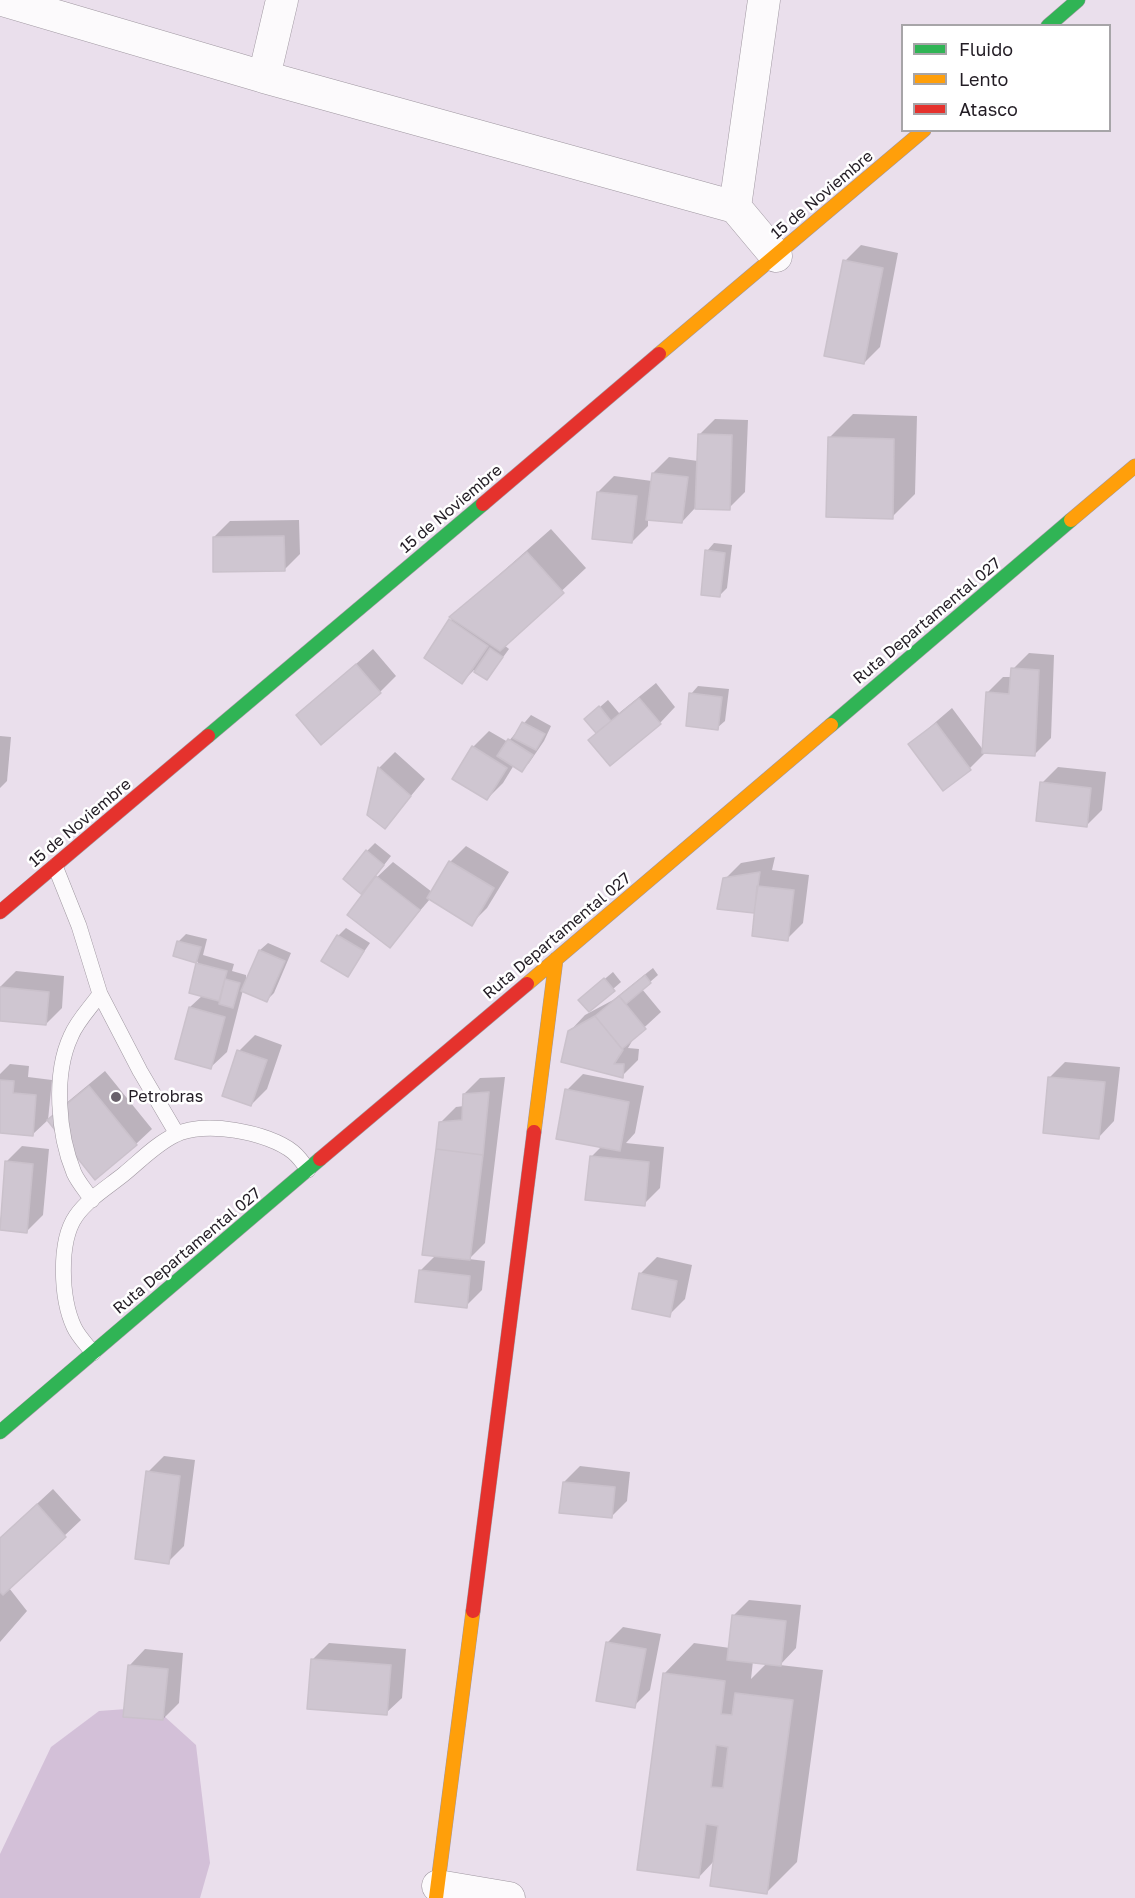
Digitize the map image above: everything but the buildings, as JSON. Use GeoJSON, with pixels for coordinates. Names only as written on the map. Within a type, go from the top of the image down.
{"type":"FeatureCollection","features":[{"type":"Feature","properties":{"kind":"street"},"geometry":{"type":"LineString","coordinates":[[2,0],[264,77],[735,207],[776,256]]}},
{"type":"Feature","properties":{"kind":"street"},"geometry":{"type":"LineString","coordinates":[[264,77],[282,0]]}},
{"type":"Feature","properties":{"kind":"street"},"geometry":{"type":"LineString","coordinates":[[735,207],[764,0]]}},
{"type":"Feature","properties":{"kind":"street"},"geometry":{"type":"LineString","coordinates":[[1050,24],[1078,0]]}},
{"type":"Feature","properties":{"kind":"street","name":"15 de Noviembre"},"geometry":{"type":"LineString","coordinates":[[0,912],[922,132]]}},
{"type":"Feature","properties":{"kind":"street","name":"Ruta Departamental 027"},"geometry":{"type":"LineString","coordinates":[[0,1432],[1135,466]]}},
{"type":"Feature","properties":{"kind":"street"},"geometry":{"type":"LineString","coordinates":[[510,1898],[437,1892],[556,959]]}},
{"type":"Feature","properties":{"kind":"lane"},"geometry":{"type":"LineString","coordinates":[[55,866],[79,926],[100,994],[140,1071],[177,1134]]}},
{"type":"Feature","properties":{"kind":"lane"},"geometry":{"type":"LineString","coordinates":[[92,1200],[75,1174],[62,1135],[60,1106],[65,1052],[71,1034],[100,994]]}},
{"type":"Feature","properties":{"kind":"lane"},"geometry":{"type":"LineString","coordinates":[[93,1353],[74,1328],[67,1306],[63,1262],[64,1244],[70,1227],[83,1208],[92,1200],[177,1134],[193,1128],[215,1128],[260,1137],[294,1153],[308,1170]]}},
{"type":"Feature","properties":{"kind":"shaded area"},"geometry":{"type":"Polygon","coordinates":[[[154,1707],[196,1745],[210,1863],[200,1898],[0,1898],[0,1854],[51,1747],[99,1711],[154,1707]]]}},
{"type":"Feature","properties":{"kind":"traffic: fast"},"geometry":{"type":"LineString","coordinates":[[1050,24],[1078,0]]}},
{"type":"Feature","properties":{"kind":"traffic: fast"},"geometry":{"type":"LineString","coordinates":[[208,736],[483,504]]}},
{"type":"Feature","properties":{"kind":"traffic: fast"},"geometry":{"type":"LineString","coordinates":[[831,725],[1071,520]]}},
{"type":"Feature","properties":{"kind":"traffic: fast"},"geometry":{"type":"LineString","coordinates":[[0,1432],[320,1159]]}},
{"type":"Feature","properties":{"kind":"traffic: slow"},"geometry":{"type":"LineString","coordinates":[[659,354],[922,132]]}},
{"type":"Feature","properties":{"kind":"traffic: slow"},"geometry":{"type":"LineString","coordinates":[[1071,520],[1135,466]]}},
{"type":"Feature","properties":{"kind":"traffic: slow"},"geometry":{"type":"LineString","coordinates":[[527,984],[831,725]]}},
{"type":"Feature","properties":{"kind":"traffic: slow"},"geometry":{"type":"LineString","coordinates":[[534,1132],[556,959]]}},
{"type":"Feature","properties":{"kind":"traffic: slow"},"geometry":{"type":"LineString","coordinates":[[436,1898],[473,1611]]}},
{"type":"Feature","properties":{"kind":"traffic: jam"},"geometry":{"type":"LineString","coordinates":[[483,504],[659,354]]}},
{"type":"Feature","properties":{"kind":"traffic: jam"},"geometry":{"type":"LineString","coordinates":[[0,912],[208,736]]}},
{"type":"Feature","properties":{"kind":"traffic: jam"},"geometry":{"type":"LineString","coordinates":[[320,1159],[527,984]]}},
{"type":"Feature","properties":{"kind":"traffic: jam"},"geometry":{"type":"LineString","coordinates":[[473,1611],[534,1132]]}},
{"type":"Feature","properties":{"kind":"place","name":"Petrobras"},"geometry":{"type":"Point","coordinates":[116,1097]}}]}
